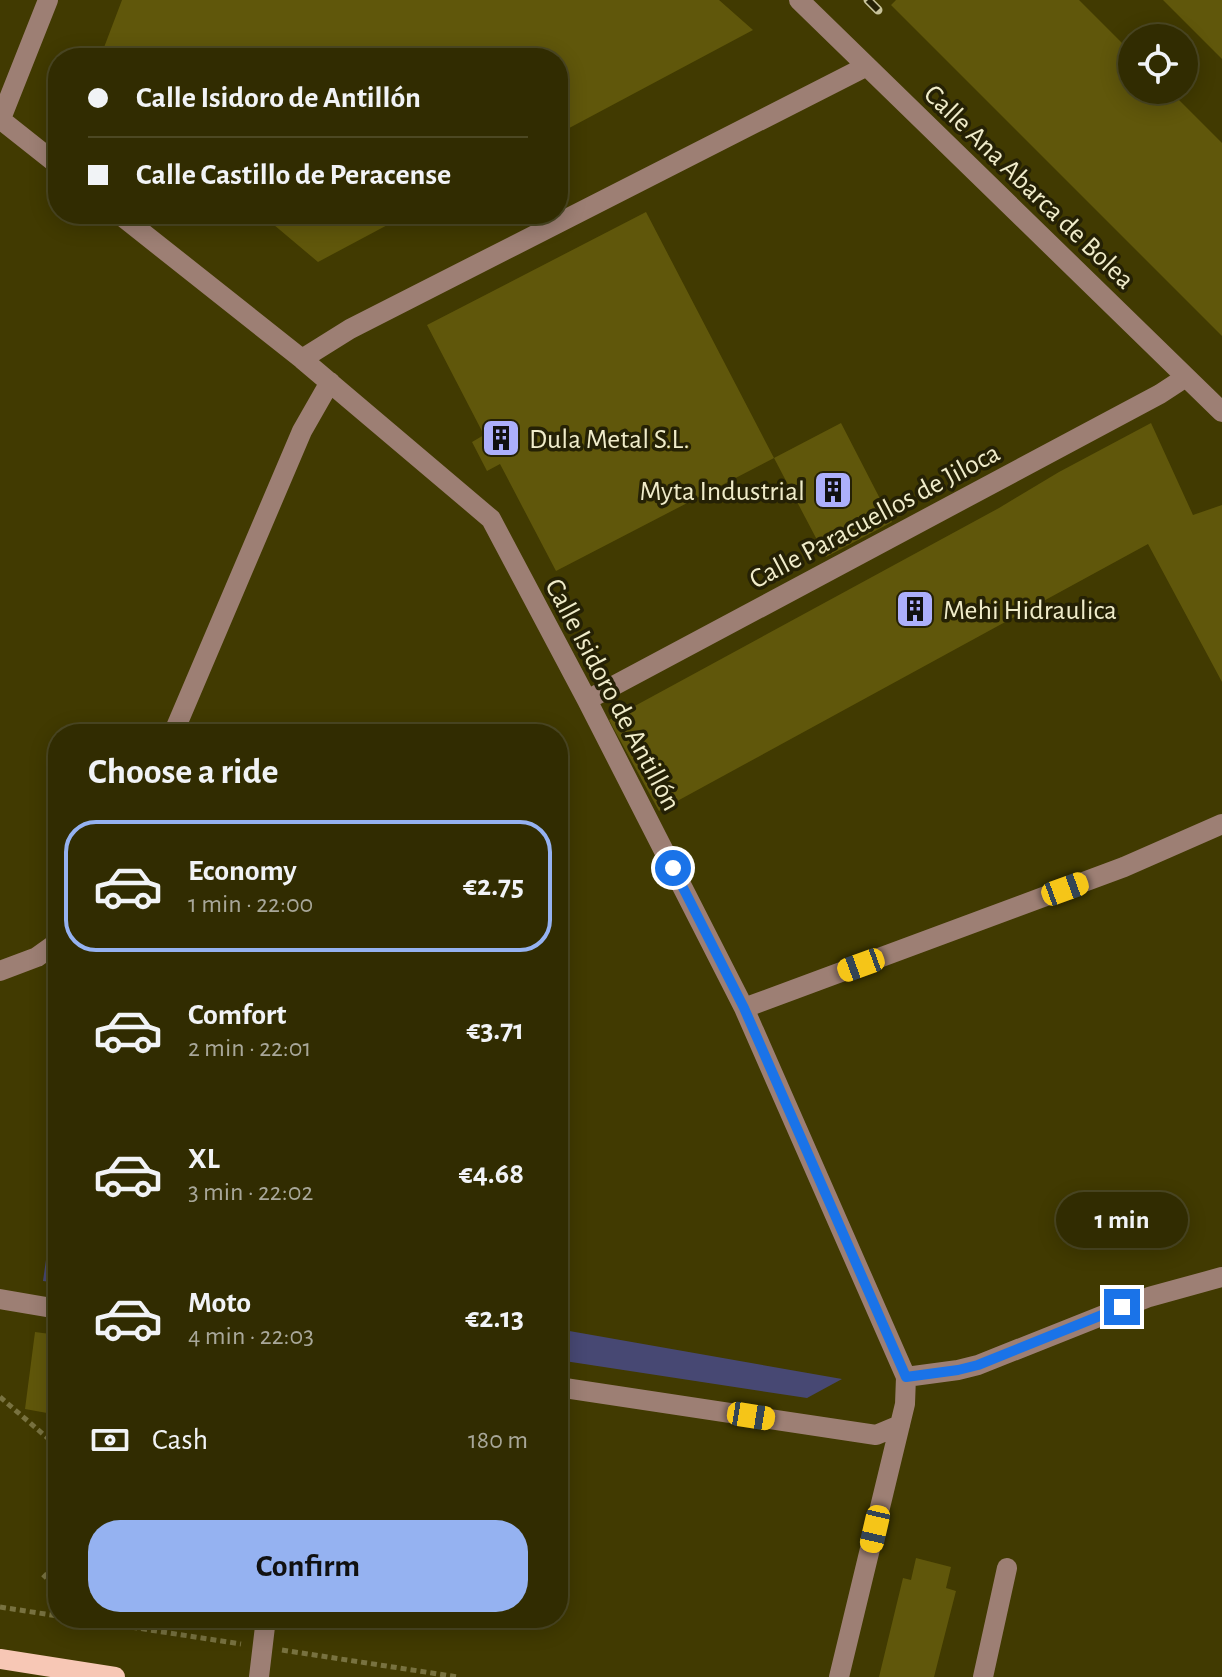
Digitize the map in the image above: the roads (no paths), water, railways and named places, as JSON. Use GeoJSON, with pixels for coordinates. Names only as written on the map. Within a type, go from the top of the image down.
{"type":"FeatureCollection","features":[{"type":"Feature","properties":{"kind":"main road"},"geometry":{"type":"LineString","coordinates":[[0,1659],[115,1677]]}},
{"type":"Feature","properties":{"kind":"street"},"geometry":{"type":"LineString","coordinates":[[48,0],[0,120],[48,157]]}},
{"type":"Feature","properties":{"kind":"street","name":"Calle Ana Abarca de Bolea"},"geometry":{"type":"LineString","coordinates":[[799,0],[1222,412]]}},
{"type":"Feature","properties":{"kind":"street"},"geometry":{"type":"LineString","coordinates":[[568,218],[867,66]]}},
{"type":"Feature","properties":{"kind":"street","name":"Calle Isidoro de Antillón"},"geometry":{"type":"LineString","coordinates":[[132,224],[302,359],[491,519],[744,1008],[906,1377]]}},
{"type":"Feature","properties":{"kind":"street"},"geometry":{"type":"LineString","coordinates":[[302,359],[364,322],[557,224]]}},
{"type":"Feature","properties":{"kind":"street","name":"Calle Paracuellos de Jiloca"},"geometry":{"type":"LineString","coordinates":[[587,700],[1132,409],[1186,377]]}},
{"type":"Feature","properties":{"kind":"street"},"geometry":{"type":"LineString","coordinates":[[177,724],[302,431],[330,382]]}},
{"type":"Feature","properties":{"kind":"street"},"geometry":{"type":"LineString","coordinates":[[744,1008],[1124,867],[1222,824]]}},
{"type":"Feature","properties":{"kind":"street"},"geometry":{"type":"LineString","coordinates":[[0,971],[37,957],[48,949]]}},
{"type":"Feature","properties":{"kind":"street"},"geometry":{"type":"LineString","coordinates":[[839,1677],[905,1404],[906,1377],[978,1365],[1149,1297],[1222,1277]]}},
{"type":"Feature","properties":{"kind":"street"},"geometry":{"type":"LineString","coordinates":[[0,1299],[48,1307]]}},
{"type":"Feature","properties":{"kind":"street"},"geometry":{"type":"LineString","coordinates":[[568,1389],[876,1435],[900,1425]]}},
{"type":"Feature","properties":{"kind":"street"},"geometry":{"type":"LineString","coordinates":[[876,1435],[894,1450]]}},
{"type":"Feature","properties":{"kind":"street"},"geometry":{"type":"LineString","coordinates":[[983,1677],[1007,1568]]}},
{"type":"Feature","properties":{"kind":"street"},"geometry":{"type":"LineString","coordinates":[[259,1677],[265,1628]]}},
{"type":"Feature","properties":{"kind":"railway"},"geometry":{"type":"LineString","coordinates":[[868,0],[878,10]]}},
{"type":"Feature","properties":{"kind":"place","name":"Dula Metal S.L."},"geometry":{"type":"Point","coordinates":[501,438]}},
{"type":"Feature","properties":{"kind":"place","name":"Myta Industrial"},"geometry":{"type":"Point","coordinates":[833,490]}},
{"type":"Feature","properties":{"kind":"place","name":"Mehi Hidraulica"},"geometry":{"type":"Point","coordinates":[915,609]}}]}
